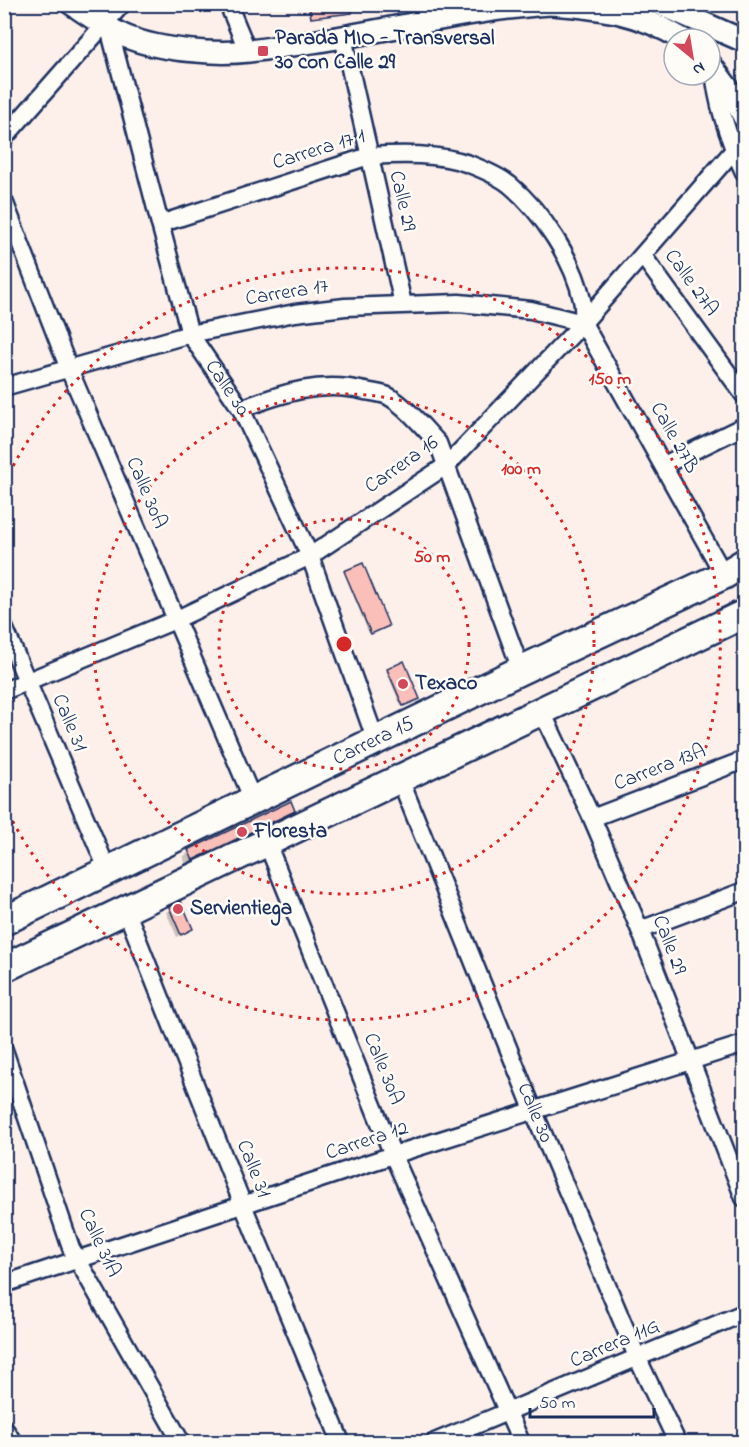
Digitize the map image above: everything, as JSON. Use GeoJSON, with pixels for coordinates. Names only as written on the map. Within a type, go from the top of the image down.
{"type":"FeatureCollection","features":[{"type":"Feature","properties":{"kind":"main road","name":"Carrera 15"},"geometry":{"type":"LineString","coordinates":[[4,921],[734,569]]}},
{"type":"Feature","properties":{"kind":"main road"},"geometry":{"type":"LineString","coordinates":[[4,968],[744,614]]}},
{"type":"Feature","properties":{"kind":"street"},"geometry":{"type":"LineString","coordinates":[[72,4],[128,38],[160,46],[195,50],[248,52],[520,5],[552,4],[589,7],[630,15],[662,27]]}},
{"type":"Feature","properties":{"kind":"street"},"geometry":{"type":"LineString","coordinates":[[4,138],[106,26],[122,4]]}},
{"type":"Feature","properties":{"kind":"street"},"geometry":{"type":"LineString","coordinates":[[228,4],[248,52]]}},
{"type":"Feature","properties":{"kind":"street"},"geometry":{"type":"LineString","coordinates":[[660,4],[744,41]]}},
{"type":"Feature","properties":{"kind":"street","name":"Calle 30"},"geometry":{"type":"LineString","coordinates":[[106,26],[190,334],[241,409],[310,556],[376,741]]}},
{"type":"Feature","properties":{"kind":"street","name":"Calle 29"},"geometry":{"type":"LineString","coordinates":[[343,37],[403,304]]}},
{"type":"Feature","properties":{"kind":"street"},"geometry":{"type":"LineString","coordinates":[[722,80],[744,117]]}},
{"type":"Feature","properties":{"kind":"street"},"geometry":{"type":"LineString","coordinates":[[716,87],[734,150],[744,172]]}},
{"type":"Feature","properties":{"kind":"street","name":"Carrera 16"},"geometry":{"type":"LineString","coordinates":[[4,691],[175,620],[310,556],[447,465],[583,323],[734,150]]}},
{"type":"Feature","properties":{"kind":"street","name":"Carrera 17 1"},"geometry":{"type":"LineString","coordinates":[[160,224],[369,156],[404,154],[430,156],[469,164],[509,184],[540,217],[566,254],[582,300],[583,323]]}},
{"type":"Feature","properties":{"kind":"street","name":"Calle 30A"},"geometry":{"type":"LineString","coordinates":[[4,201],[69,369],[253,800]]}},
{"type":"Feature","properties":{"kind":"street","name":"Calle 27A"},"geometry":{"type":"LineString","coordinates":[[643,256],[744,395]]}},
{"type":"Feature","properties":{"kind":"street","name":"Carrera 17"},"geometry":{"type":"LineString","coordinates":[[4,387],[190,334],[295,313],[403,304],[459,303],[531,310],[583,323]]}},
{"type":"Feature","properties":{"kind":"street","name":"Calle 27B"},"geometry":{"type":"LineString","coordinates":[[583,323],[664,465],[734,569]]}},
{"type":"Feature","properties":{"kind":"street"},"geometry":{"type":"LineString","coordinates":[[241,409],[271,397],[306,388],[344,386],[387,396],[417,419],[438,443],[521,670]]}},
{"type":"Feature","properties":{"kind":"street"},"geometry":{"type":"LineString","coordinates":[[664,465],[744,426]]}},
{"type":"Feature","properties":{"kind":"street","name":"Calle 31"},"geometry":{"type":"LineString","coordinates":[[4,627],[108,871]]}},
{"type":"Feature","properties":{"kind":"street","name":"Calle 29"},"geometry":{"type":"LineString","coordinates":[[542,712],[592,818],[640,930],[744,1198]]}},
{"type":"Feature","properties":{"kind":"street","name":"Carrera 13A"},"geometry":{"type":"LineString","coordinates":[[592,818],[744,760]]}},
{"type":"Feature","properties":{"kind":"street","name":"Calle 30"},"geometry":{"type":"LineString","coordinates":[[400,779],[534,1112],[638,1359],[677,1443]]}},
{"type":"Feature","properties":{"kind":"street","name":"Calle 30A"},"geometry":{"type":"LineString","coordinates":[[267,843],[393,1155],[521,1443]]}},
{"type":"Feature","properties":{"kind":"street"},"geometry":{"type":"LineString","coordinates":[[640,930],[744,891]]}},
{"type":"Feature","properties":{"kind":"street","name":"Calle 31"},"geometry":{"type":"LineString","coordinates":[[126,910],[243,1205],[341,1443]]}},
{"type":"Feature","properties":{"kind":"street","name":"Carrera 12"},"geometry":{"type":"LineString","coordinates":[[4,1284],[393,1155],[744,1044]]}},
{"type":"Feature","properties":{"kind":"street","name":"Calle 31A"},"geometry":{"type":"LineString","coordinates":[[4,1050],[71,1248],[181,1443]]}},
{"type":"Feature","properties":{"kind":"street","name":"Carrera 11G"},"geometry":{"type":"LineString","coordinates":[[435,1443],[744,1313]]}},
{"type":"Feature","properties":{"kind":"street"},"geometry":{"type":"LineString","coordinates":[[4,1428],[14,1443]]}},
{"type":"Feature","properties":{"kind":"building"},"geometry":{"type":"Polygon","coordinates":[[[309,4],[351,4],[352,13],[311,18],[309,4]]]}},
{"type":"Feature","properties":{"kind":"building"},"geometry":{"type":"Polygon","coordinates":[[[363,563],[389,626],[371,634],[344,571],[363,563]]]}},
{"type":"Feature","properties":{"kind":"building"},"geometry":{"type":"Polygon","coordinates":[[[404,661],[420,699],[403,706],[387,669],[404,661]]]}},
{"type":"Feature","properties":{"kind":"building","name":"Floresta"},"geometry":{"type":"Polygon","coordinates":[[[291,801],[295,811],[193,860],[188,850],[291,801]]]}},
{"type":"Feature","properties":{"kind":"building"},"geometry":{"type":"Polygon","coordinates":[[[181,901],[193,929],[181,935],[169,907],[181,901]]]}},
{"type":"Feature","properties":{"kind":"place","name":"Parada MIO - Transversal 30 con Calle 29"},"geometry":{"type":"Point","coordinates":[263,51]}},
{"type":"Feature","properties":{"kind":"place","name":"Texaco"},"geometry":{"type":"Point","coordinates":[403,684]}},
{"type":"Feature","properties":{"kind":"place","name":"Floresta"},"geometry":{"type":"Point","coordinates":[242,832]}},
{"type":"Feature","properties":{"kind":"place","name":"Servientiega"},"geometry":{"type":"Point","coordinates":[178,909]}}]}
